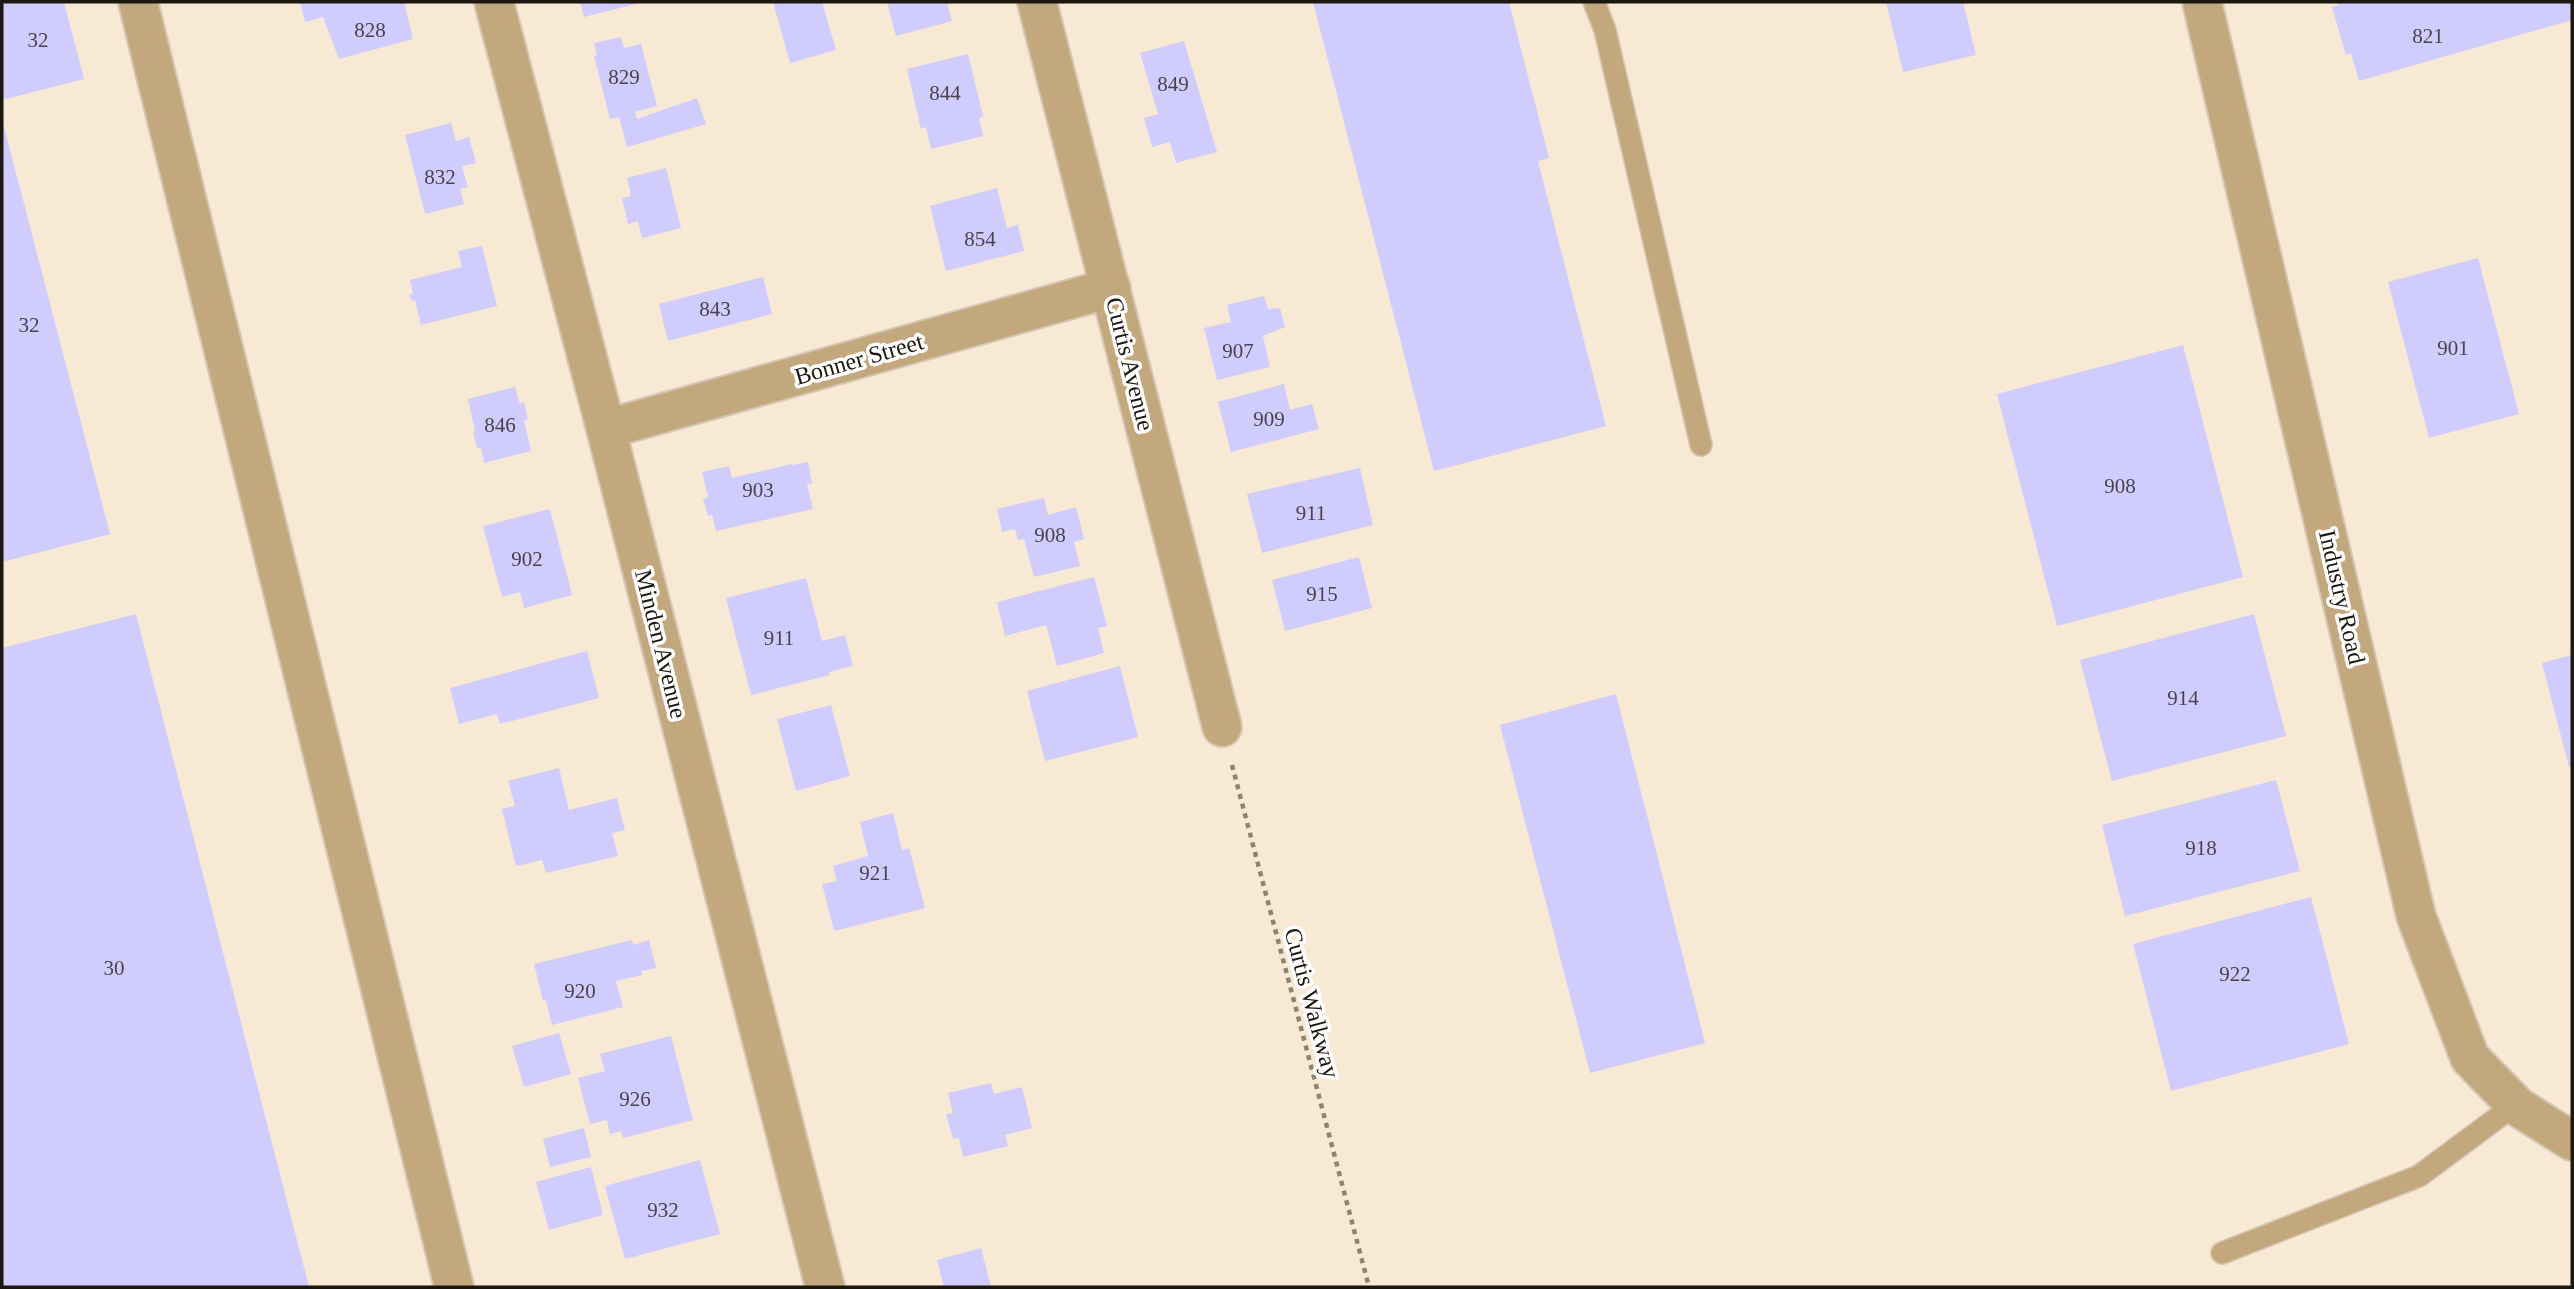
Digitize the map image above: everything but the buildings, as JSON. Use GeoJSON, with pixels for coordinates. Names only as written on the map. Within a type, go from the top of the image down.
{"type":"FeatureCollection","features":[{"type":"Feature","properties":{"kind":"street"},"geometry":{"type":"LineString","coordinates":[[138,2],[454,1287]]}},
{"type":"Feature","properties":{"kind":"street","name":"Minden Avenue"},"geometry":{"type":"LineString","coordinates":[[494,2],[825,1287]]}},
{"type":"Feature","properties":{"kind":"street","name":"Curtis Avenue"},"geometry":{"type":"LineString","coordinates":[[1037,2],[1222,727]]}},
{"type":"Feature","properties":{"kind":"street","name":"Industry Road"},"geometry":{"type":"LineString","coordinates":[[2202,2],[2416,916],[2470,1058],[2516,1104],[2572,1141]]}},
{"type":"Feature","properties":{"kind":"street","name":"Bonner Street"},"geometry":{"type":"LineString","coordinates":[[606,429],[1111,288]]}},
{"type":"Feature","properties":{"kind":"lane"},"geometry":{"type":"LineString","coordinates":[[1594,2],[1605,30],[1701,445]]}},
{"type":"Feature","properties":{"kind":"lane"},"geometry":{"type":"LineString","coordinates":[[2222,1253],[2419,1175],[2516,1104]]}},
{"type":"Feature","properties":{"kind":"path","name":"Curtis Walkway"},"geometry":{"type":"LineString","coordinates":[[1222,727],[1369,1287]]}}]}
